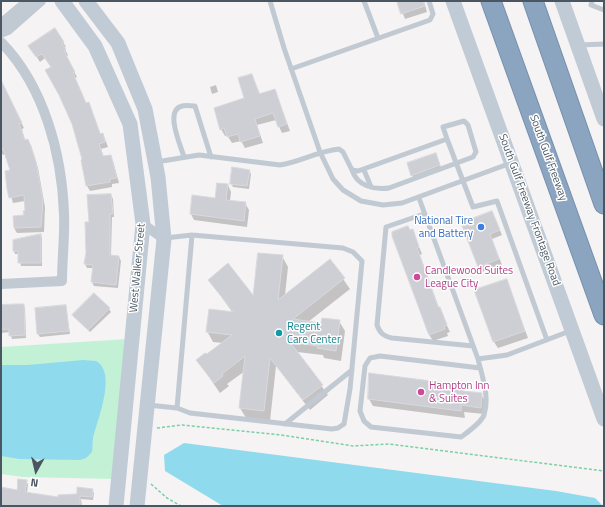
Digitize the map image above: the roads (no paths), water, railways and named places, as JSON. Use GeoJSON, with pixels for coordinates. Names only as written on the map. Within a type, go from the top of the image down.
{"type":"FeatureCollection","features":[{"type":"Feature","properties":{"kind":"highway","name":"South Gulf Freeway"},"geometry":{"type":"LineString","coordinates":[[491,1],[604,315]]}},
{"type":"Feature","properties":{"kind":"highway"},"geometry":{"type":"LineString","coordinates":[[533,1],[604,204]]}},
{"type":"Feature","properties":{"kind":"street"},"geometry":{"type":"LineString","coordinates":[[1,29],[3,22],[28,1]]}},
{"type":"Feature","properties":{"kind":"street"},"geometry":{"type":"LineString","coordinates":[[1,33],[8,30],[42,1]]}},
{"type":"Feature","properties":{"kind":"street","name":"West Walker Street"},"geometry":{"type":"LineString","coordinates":[[62,1],[96,46],[130,124],[143,224],[116,506]]}},
{"type":"Feature","properties":{"kind":"street","name":"West Walker Street"},"geometry":{"type":"LineString","coordinates":[[86,1],[118,43],[145,109],[155,162],[164,238],[137,506]]}},
{"type":"Feature","properties":{"kind":"street","name":"South Gulf Freeway Frontage Road"},"geometry":{"type":"LineString","coordinates":[[453,1],[604,419]]}},
{"type":"Feature","properties":{"kind":"street"},"geometry":{"type":"LineString","coordinates":[[562,1],[604,120]]}},
{"type":"Feature","properties":{"kind":"street"},"geometry":{"type":"LineString","coordinates":[[1,42],[8,50],[30,84],[46,117],[54,143],[60,172],[64,213],[62,281],[1,284]]}},
{"type":"Feature","properties":{"kind":"street"},"geometry":{"type":"LineString","coordinates":[[143,224],[164,238]]}},
{"type":"Feature","properties":{"kind":"lane"},"geometry":{"type":"LineString","coordinates":[[270,1],[291,69],[320,152],[332,179],[344,190],[361,201],[383,205],[402,203],[512,163]]}},
{"type":"Feature","properties":{"kind":"lane"},"geometry":{"type":"LineString","coordinates":[[364,1],[378,38]]}},
{"type":"Feature","properties":{"kind":"lane"},"geometry":{"type":"LineString","coordinates":[[291,69],[430,20],[433,14],[429,1]]}},
{"type":"Feature","properties":{"kind":"lane"},"geometry":{"type":"LineString","coordinates":[[592,1],[591,5],[604,10]]}},
{"type":"Feature","properties":{"kind":"lane"},"geometry":{"type":"LineString","coordinates":[[578,45],[604,44]]}},
{"type":"Feature","properties":{"kind":"lane"},"geometry":{"type":"LineString","coordinates":[[184,157],[172,118],[176,109],[181,106],[195,106],[211,157]]}},
{"type":"Feature","properties":{"kind":"lane"},"geometry":{"type":"LineString","coordinates":[[155,162],[199,155],[280,165],[320,152],[339,149],[343,152],[354,177],[364,185],[390,188],[456,163],[473,157],[476,152],[468,125],[464,121],[443,127],[456,163],[462,182],[473,207],[497,201],[547,340]]}},
{"type":"Feature","properties":{"kind":"lane"},"geometry":{"type":"LineString","coordinates":[[352,170],[364,170],[447,139]]}},
{"type":"Feature","properties":{"kind":"lane"},"geometry":{"type":"LineString","coordinates":[[364,170],[371,187]]}},
{"type":"Feature","properties":{"kind":"lane"},"geometry":{"type":"LineString","coordinates":[[419,198],[478,359],[486,392],[484,415],[471,430],[461,437],[371,427],[364,421],[360,411],[365,366],[370,358],[380,356],[480,368]]}},
{"type":"Feature","properties":{"kind":"lane"},"geometry":{"type":"LineString","coordinates":[[424,214],[386,227],[377,325],[379,331],[385,336],[392,338],[473,346]]}},
{"type":"Feature","properties":{"kind":"lane"},"geometry":{"type":"LineString","coordinates":[[177,408],[192,235]]}},
{"type":"Feature","properties":{"kind":"lane"},"geometry":{"type":"LineString","coordinates":[[147,404],[177,408],[190,413],[332,429],[338,428],[344,424],[347,419],[362,261],[353,252],[343,248],[192,235],[164,238]]}},
{"type":"Feature","properties":{"kind":"lane"},"geometry":{"type":"LineString","coordinates":[[478,359],[507,355],[572,330]]}},
{"type":"Feature","properties":{"kind":"lane"},"geometry":{"type":"LineString","coordinates":[[285,424],[352,370]]}},
{"type":"Feature","properties":{"kind":"water"},"geometry":{"type":"Polygon","coordinates":[[[83,360],[96,361],[102,367],[105,376],[106,387],[93,439],[92,452],[86,458],[80,460],[19,459],[1,456],[1,365],[27,365],[83,360]]]}},
{"type":"Feature","properties":{"kind":"water"},"geometry":{"type":"Polygon","coordinates":[[[184,443],[556,491],[595,498],[603,506],[223,506],[165,471],[164,455],[184,443]]]}},
{"type":"Feature","properties":{"kind":"place","name":"National Tire and Battery"},"geometry":{"type":"Point","coordinates":[481,227]}},
{"type":"Feature","properties":{"kind":"place","name":"Candlewood Suites League City"},"geometry":{"type":"Point","coordinates":[417,277]}},
{"type":"Feature","properties":{"kind":"place","name":"Regent Care Center"},"geometry":{"type":"Point","coordinates":[279,333]}},
{"type":"Feature","properties":{"kind":"place","name":"Hampton Inn & Suites"},"geometry":{"type":"Point","coordinates":[421,392]}}]}
